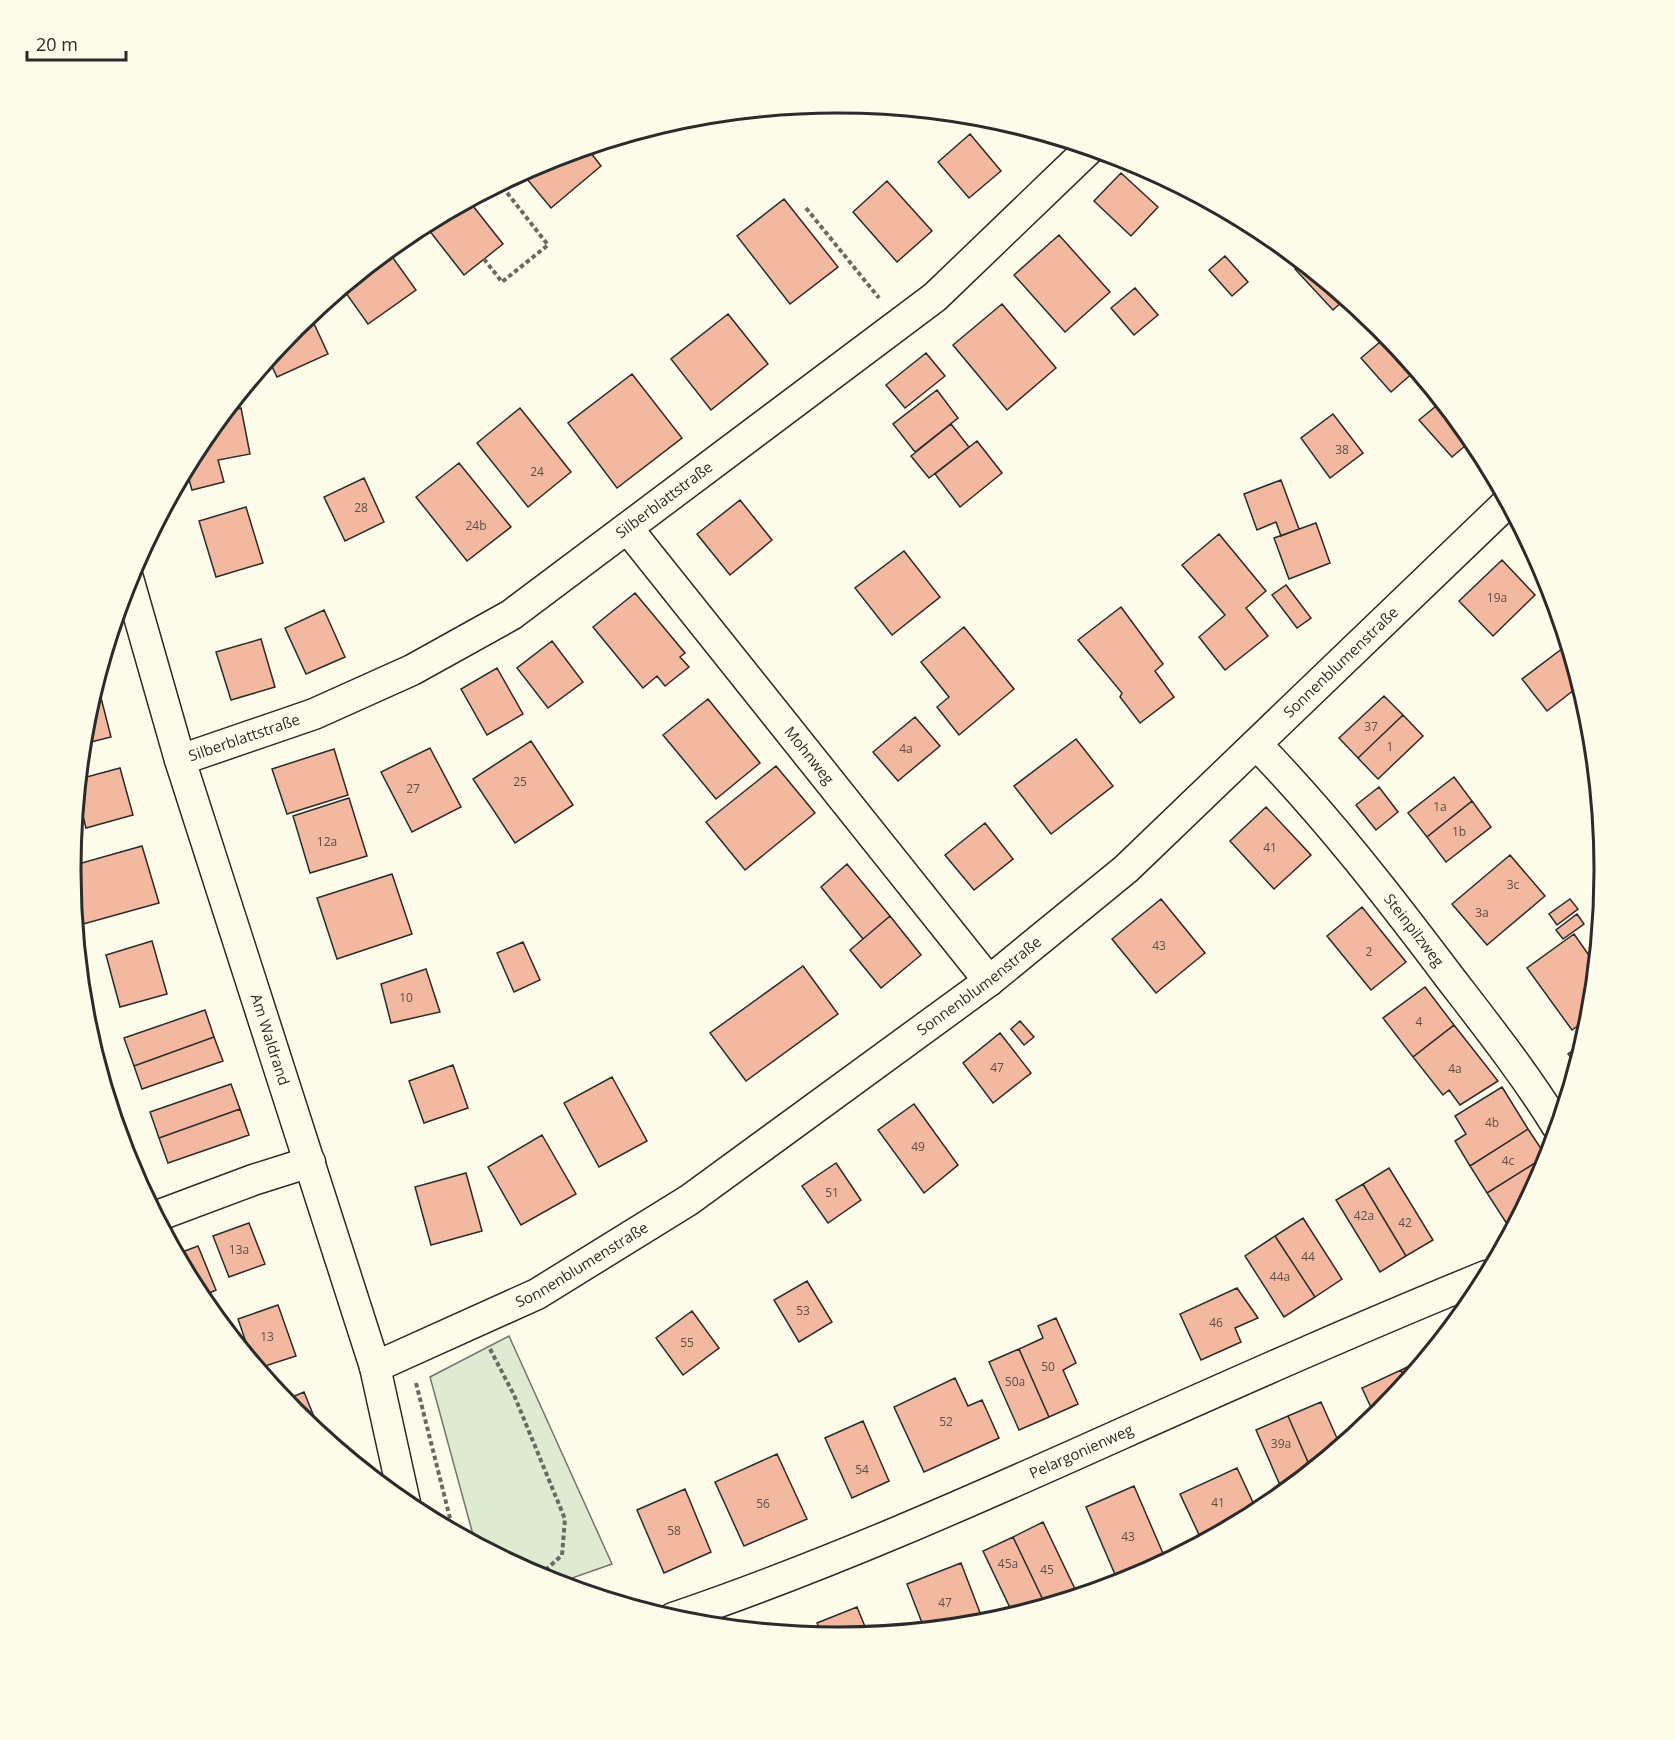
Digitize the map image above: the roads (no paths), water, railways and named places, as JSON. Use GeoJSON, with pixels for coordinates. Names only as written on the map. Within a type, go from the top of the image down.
{"type":"FeatureCollection","features":[{"type":"Feature","properties":{"kind":"street","name":"Silberblattstraße"},"geometry":{"type":"LineString","coordinates":[[180,760],[314,714],[412,670],[511,615],[628,530],[935,297],[1083,155]]}},
{"type":"Feature","properties":{"kind":"street","name":"Sonnenblumenstraße"},"geometry":{"type":"LineString","coordinates":[[375,1367],[537,1294],[689,1200],[989,981],[1126,869],[1502,508]]}},
{"type":"Feature","properties":{"kind":"street","name":"Mohnweg"},"geometry":{"type":"LineString","coordinates":[[628,530],[989,981]]}},
{"type":"Feature","properties":{"kind":"street","name":"Am Waldrand"},"geometry":{"type":"LineString","coordinates":[[133,596],[180,760],[375,1367],[402,1488]]}},
{"type":"Feature","properties":{"kind":"street","name":"Steinpilzweg"},"geometry":{"type":"LineString","coordinates":[[1257,745],[1296,785],[1401,913],[1533,1088],[1552,1118]]}},
{"type":"Feature","properties":{"kind":"street"},"geometry":{"type":"LineString","coordinates":[[164,1214],[310,1162]]}},
{"type":"Feature","properties":{"kind":"street","name":"Pelargonienweg"},"geometry":{"type":"LineString","coordinates":[[690,1612],[764,1587],[996,1490],[1336,1338],[1472,1282]]}}]}
